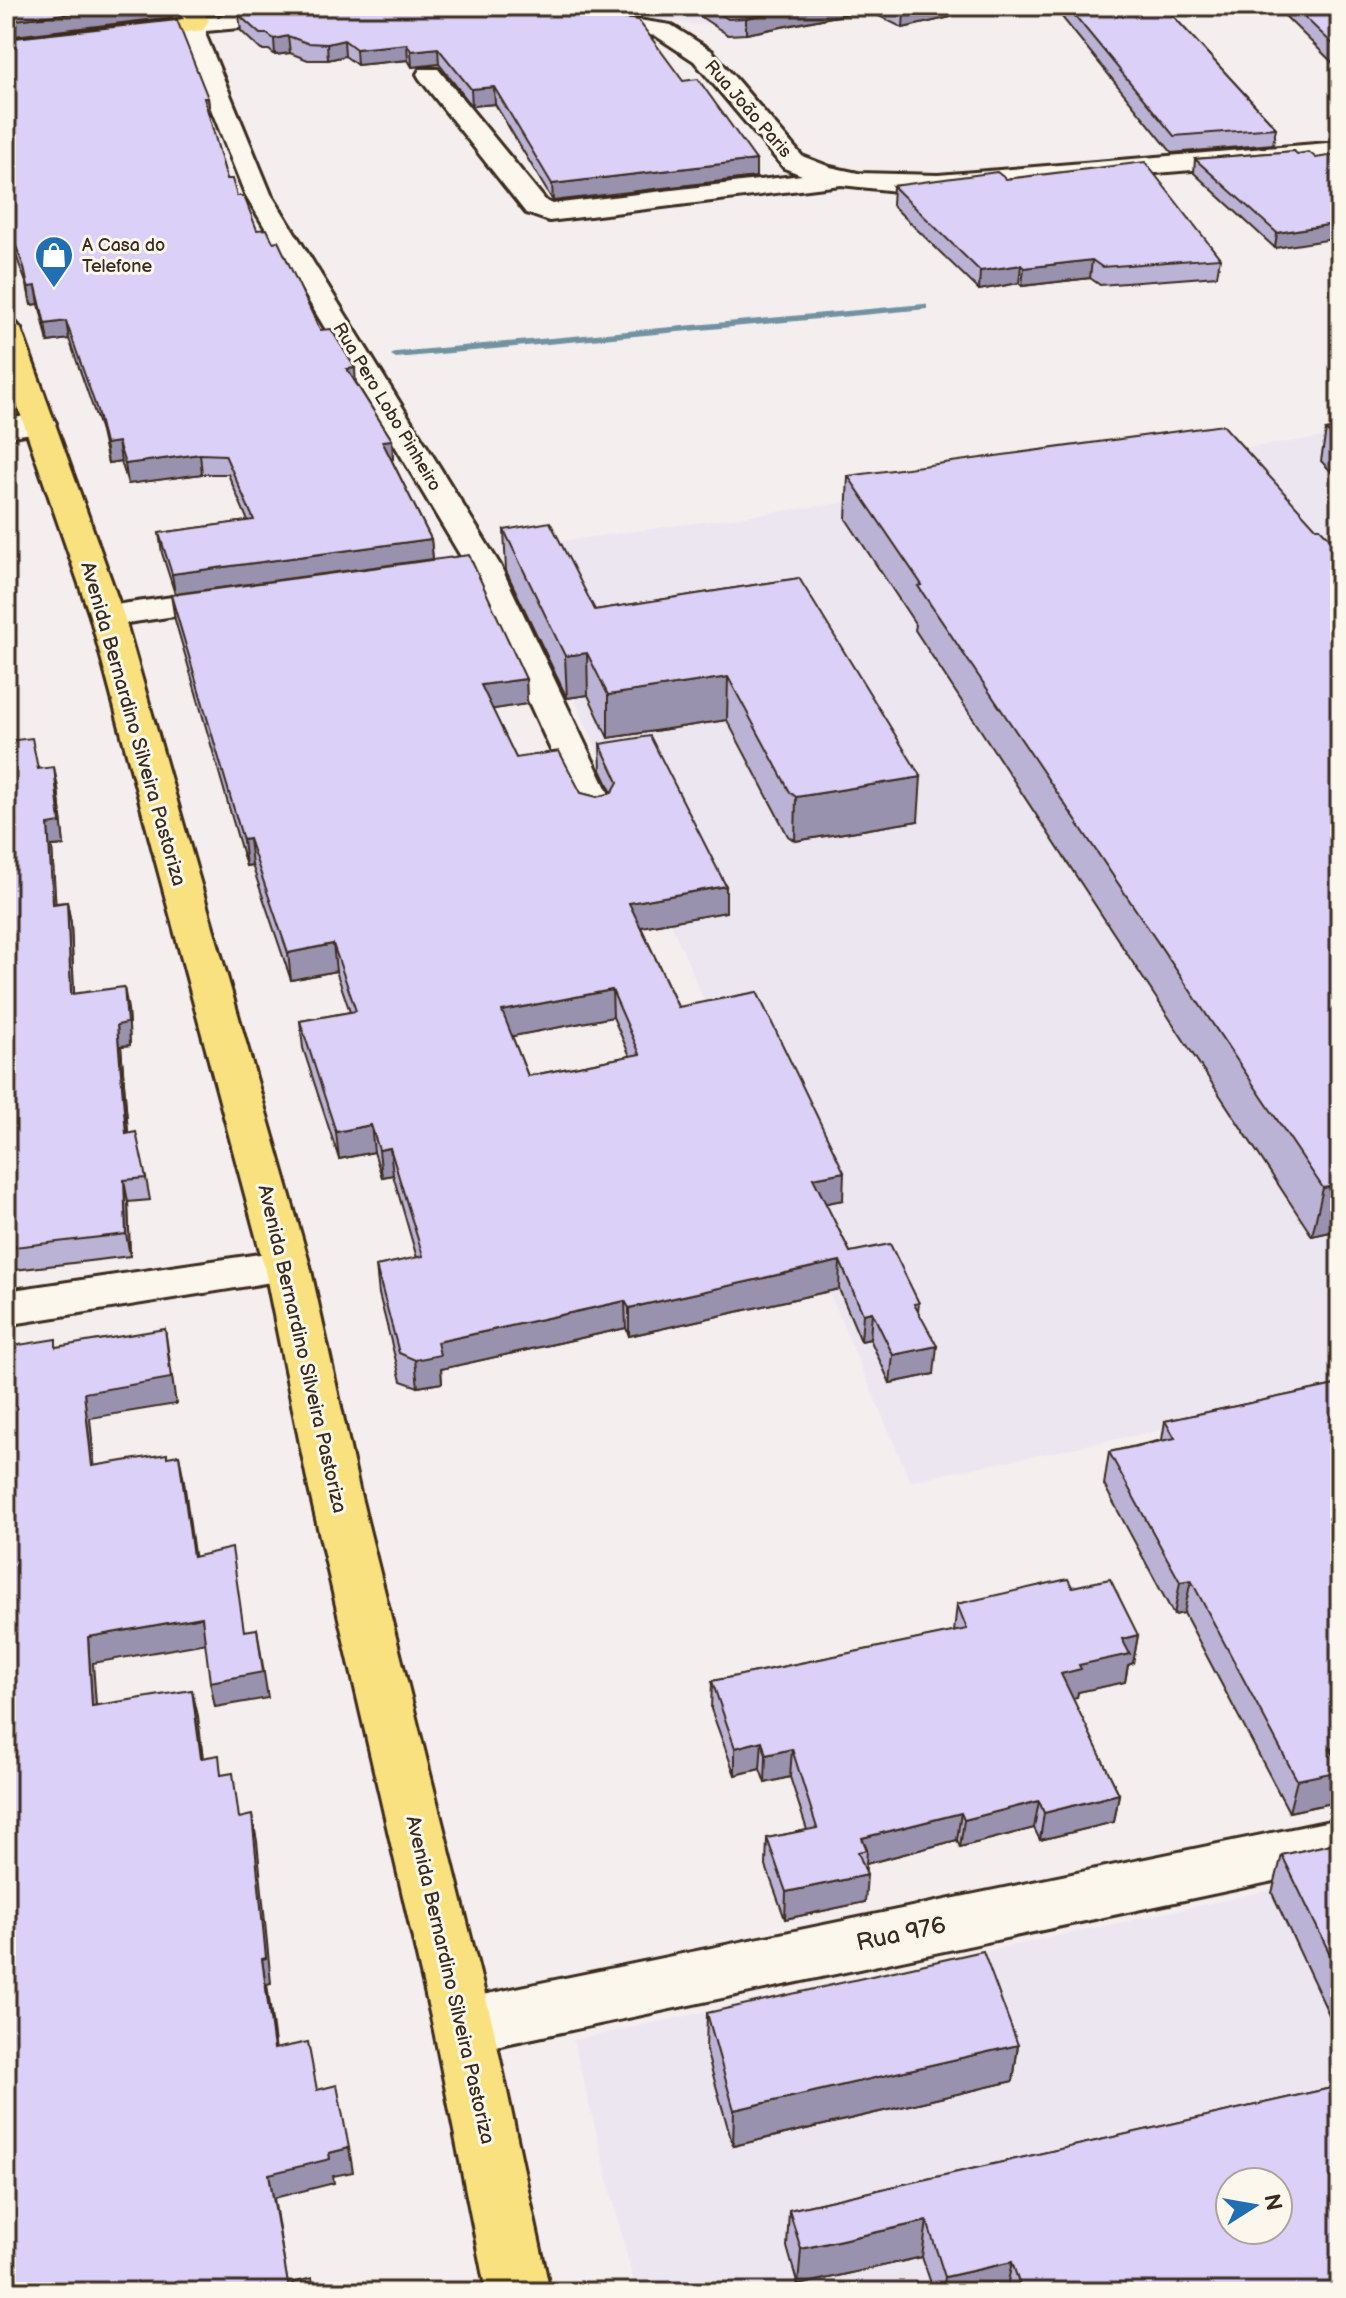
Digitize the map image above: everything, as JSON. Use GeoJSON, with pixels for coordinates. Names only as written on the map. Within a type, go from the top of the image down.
{"type":"FeatureCollection","features":[{"type":"Feature","properties":{"kind":"main road"},"geometry":{"type":"LineString","coordinates":[[6,47],[191,15]]}},
{"type":"Feature","properties":{"kind":"main road","name":"Avenida Bernardino Silveira Pastoriza"},"geometry":{"type":"LineString","coordinates":[[6,329],[24,425],[107,616],[183,900],[287,1266],[334,1489],[463,2026],[518,2292]]}},
{"type":"Feature","properties":{"kind":"street","name":"Rua João Paris"},"geometry":{"type":"LineString","coordinates":[[497,6],[663,30],[703,56],[793,162],[836,179],[909,184],[1340,150]]}},
{"type":"Feature","properties":{"kind":"street"},"geometry":{"type":"LineString","coordinates":[[191,15],[315,15]]}},
{"type":"Feature","properties":{"kind":"street","name":"Rua Pero Lobo Pinheiro"},"geometry":{"type":"LineString","coordinates":[[191,15],[194,36],[258,194],[467,568],[597,809]]}},
{"type":"Feature","properties":{"kind":"street"},"geometry":{"type":"LineString","coordinates":[[429,74],[536,207],[549,213],[836,179]]}},
{"type":"Feature","properties":{"kind":"street"},"geometry":{"type":"LineString","coordinates":[[107,616],[263,595]]}},
{"type":"Feature","properties":{"kind":"street"},"geometry":{"type":"LineString","coordinates":[[6,1308],[287,1266]]}},
{"type":"Feature","properties":{"kind":"street","name":"Rua 976"},"geometry":{"type":"LineString","coordinates":[[463,2026],[1340,1843]]}},
{"type":"Feature","properties":{"kind":"shaded area"},"geometry":{"type":"Polygon","coordinates":[[[557,6],[790,6],[699,25],[557,6]]]}},
{"type":"Feature","properties":{"kind":"shaded area"},"geometry":{"type":"Polygon","coordinates":[[[1340,435],[1340,1394],[910,1481],[510,548],[1340,435]]]}},
{"type":"Feature","properties":{"kind":"shaded area"},"geometry":{"type":"Polygon","coordinates":[[[1340,1875],[1340,2292],[636,2292],[573,2040],[1340,1875]]]}},
{"type":"Feature","properties":{"kind":"building"},"geometry":{"type":"Polygon","coordinates":[[[6,6],[131,6],[6,21],[6,6]]]}},
{"type":"Feature","properties":{"kind":"building"},"geometry":{"type":"Polygon","coordinates":[[[358,6],[537,6],[638,20],[683,81],[698,79],[756,160],[552,184],[494,87],[471,89],[438,48],[411,51],[407,44],[356,49],[344,40],[327,44],[307,43],[288,36],[274,39],[260,34],[239,15],[358,6]]]}},
{"type":"Feature","properties":{"kind":"building"},"geometry":{"type":"Polygon","coordinates":[[[709,6],[807,6],[728,19],[709,6]]]}},
{"type":"Feature","properties":{"kind":"building"},"geometry":{"type":"Polygon","coordinates":[[[893,6],[931,6],[904,12],[893,6]]]}},
{"type":"Feature","properties":{"kind":"building"},"geometry":{"type":"Polygon","coordinates":[[[1067,6],[1164,6],[1276,128],[1174,136],[1067,6]]]}},
{"type":"Feature","properties":{"kind":"building"},"geometry":{"type":"Polygon","coordinates":[[[1293,6],[1340,6],[1340,51],[1293,6]]]}},
{"type":"Feature","properties":{"kind":"building"},"geometry":{"type":"Polygon","coordinates":[[[177,20],[208,98],[204,98],[227,179],[232,179],[237,196],[244,196],[257,230],[267,229],[273,242],[278,241],[320,330],[331,329],[355,368],[347,369],[392,440],[382,441],[431,539],[172,574],[159,533],[254,520],[225,455],[200,454],[125,464],[118,442],[105,444],[97,410],[66,321],[45,324],[36,286],[28,287],[24,267],[6,220],[6,39],[177,20]]]}},
{"type":"Feature","properties":{"kind":"building"},"geometry":{"type":"Polygon","coordinates":[[[1294,151],[1297,154],[1309,152],[1316,158],[1340,154],[1340,223],[1277,233],[1195,159],[1294,151]]]}},
{"type":"Feature","properties":{"kind":"building"},"geometry":{"type":"Polygon","coordinates":[[[1145,162],[1220,258],[1102,267],[1092,260],[980,271],[893,186],[997,172],[1006,179],[1145,162]]]}},
{"type":"Feature","properties":{"kind":"building"},"geometry":{"type":"Polygon","coordinates":[[[1223,425],[1316,528],[1320,528],[1340,549],[1340,1185],[1323,1188],[918,586],[922,585],[848,476],[1223,425]]]}},
{"type":"Feature","properties":{"kind":"building"},"geometry":{"type":"Polygon","coordinates":[[[1340,428],[1340,444],[1326,430],[1340,428]]]}},
{"type":"Feature","properties":{"kind":"building"},"geometry":{"type":"Polygon","coordinates":[[[550,522],[595,610],[799,578],[921,777],[796,797],[790,792],[728,677],[608,695],[587,653],[565,656],[504,530],[550,522]]]}},
{"type":"Feature","properties":{"kind":"building"},"geometry":{"type":"Polygon","coordinates":[[[469,555],[526,679],[481,685],[516,758],[559,751],[581,793],[597,797],[612,793],[618,782],[600,744],[650,736],[726,886],[629,903],[678,1007],[757,992],[844,1172],[813,1178],[850,1252],[890,1244],[919,1303],[914,1304],[937,1346],[893,1355],[872,1312],[863,1314],[840,1261],[629,1308],[625,1301],[437,1342],[440,1355],[415,1360],[399,1353],[376,1266],[423,1256],[390,1148],[379,1150],[371,1125],[336,1132],[300,1021],[356,1011],[333,944],[288,953],[249,839],[243,840],[171,595],[469,555]],[[612,990],[502,1011],[528,1076],[640,1054],[612,990]]]}},
{"type":"Feature","properties":{"kind":"building"},"geometry":{"type":"Polygon","coordinates":[[[6,596],[11,618],[6,634],[6,596]]]}},
{"type":"Feature","properties":{"kind":"building"},"geometry":{"type":"Polygon","coordinates":[[[6,710],[8,741],[32,738],[38,769],[54,767],[60,823],[48,825],[53,904],[67,902],[71,994],[124,987],[127,1023],[117,1025],[126,1134],[136,1132],[146,1178],[124,1180],[126,1234],[6,1248],[6,710]]]}},
{"type":"Feature","properties":{"kind":"building"},"geometry":{"type":"Polygon","coordinates":[[[165,1329],[171,1378],[84,1393],[92,1466],[167,1454],[167,1457],[179,1455],[193,1557],[232,1548],[244,1631],[257,1629],[263,1672],[210,1682],[202,1617],[88,1637],[92,1706],[192,1690],[201,1758],[219,1755],[221,1775],[233,1773],[239,1818],[252,1815],[266,1958],[262,1959],[274,2049],[308,2042],[317,2090],[337,2085],[349,2148],[329,2153],[330,2159],[269,2174],[288,2284],[312,2278],[314,2292],[6,2292],[6,1347],[56,1339],[56,1347],[165,1329]]]}},
{"type":"Feature","properties":{"kind":"building"},"geometry":{"type":"Polygon","coordinates":[[[1340,1384],[1340,1746],[1330,1749],[1340,1771],[1297,1780],[1191,1580],[1180,1582],[1109,1452],[1175,1438],[1165,1421],[1340,1384]]]}},
{"type":"Feature","properties":{"kind":"building"},"geometry":{"type":"Polygon","coordinates":[[[1068,1579],[1072,1587],[1110,1579],[1138,1635],[1122,1639],[1130,1654],[1079,1665],[1081,1669],[1061,1674],[1119,1794],[1044,1813],[1039,1801],[964,1820],[961,1813],[862,1838],[867,1850],[858,1852],[867,1875],[786,1892],[767,1838],[817,1828],[792,1749],[766,1755],[762,1741],[735,1748],[712,1681],[967,1629],[957,1604],[1068,1579]]]}},
{"type":"Feature","properties":{"kind":"building"},"geometry":{"type":"Polygon","coordinates":[[[1340,1842],[1340,1975],[1282,1855],[1340,1842]]]}},
{"type":"Feature","properties":{"kind":"building"},"geometry":{"type":"Polygon","coordinates":[[[983,1951],[1018,2045],[734,2110],[707,2013],[983,1951]]]}},
{"type":"Feature","properties":{"kind":"building"},"geometry":{"type":"Polygon","coordinates":[[[1340,2086],[1340,2292],[1022,2292],[1012,2262],[945,2277],[927,2221],[801,2249],[789,2210],[1340,2086]]]}},
{"type":"Feature","properties":{"kind":"waterway"},"geometry":{"type":"LineString","coordinates":[[396,355],[924,307]]}},
{"type":"Feature","properties":{"kind":"place","name":"A Casa do Telefone"},"geometry":{"type":"Point","coordinates":[54,289]}}]}
